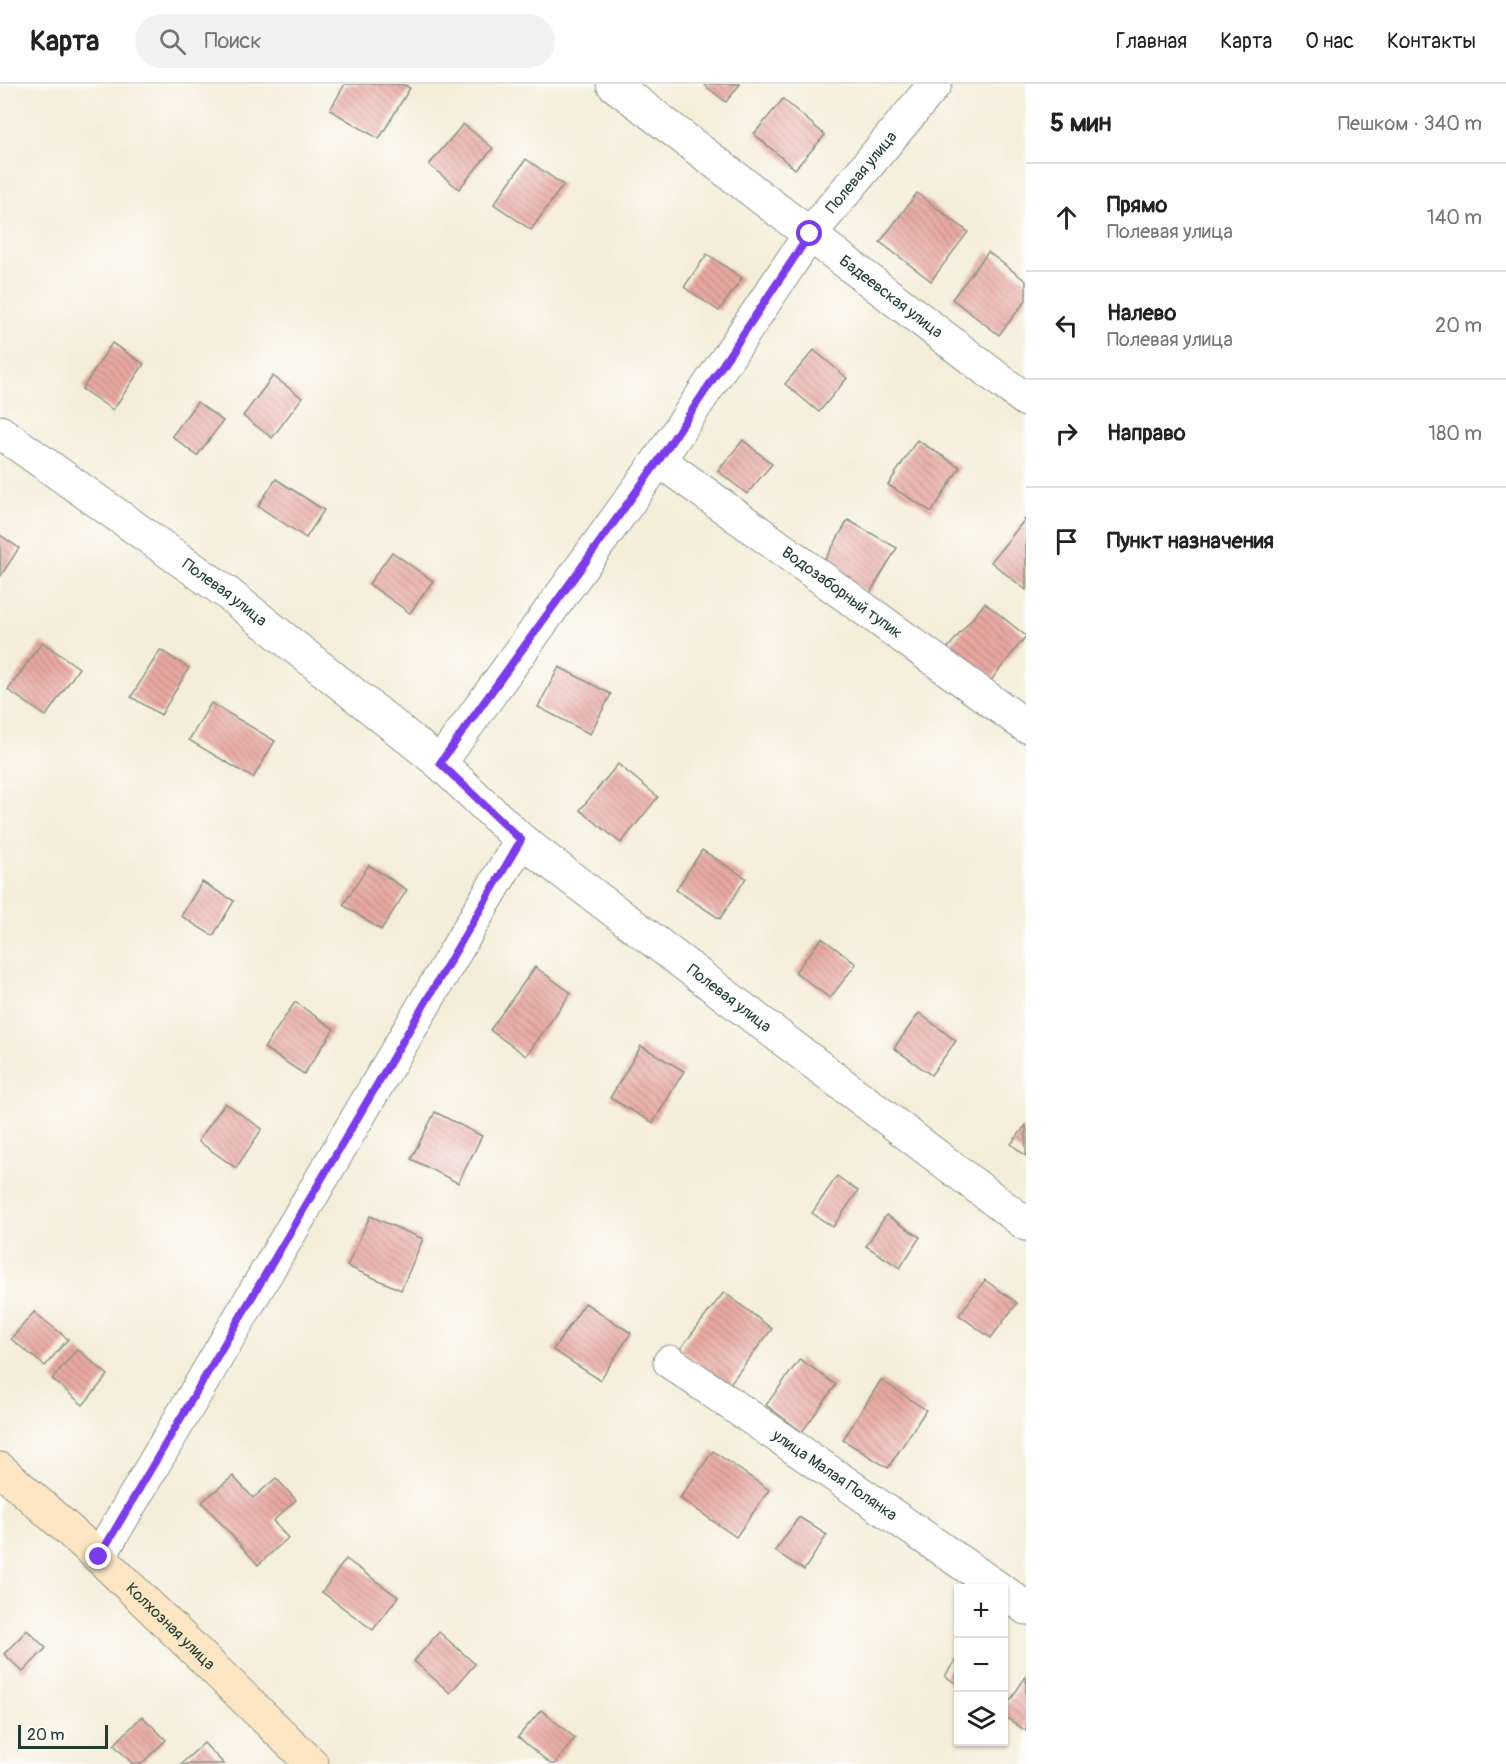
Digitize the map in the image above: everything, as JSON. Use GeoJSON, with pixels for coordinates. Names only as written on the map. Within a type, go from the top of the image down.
{"type":"FeatureCollection","features":[{"type":"Feature","properties":{"kind":"main road","name":"Колхозная улица"},"geometry":{"type":"LineString","coordinates":[[0,1469],[99,1557],[312,1764]]}},
{"type":"Feature","properties":{"kind":"street","name":"Бадеевская улица"},"geometry":{"type":"LineString","coordinates":[[613,84],[1026,400]]}},
{"type":"Feature","properties":{"kind":"street","name":"Полевая улица"},"geometry":{"type":"LineString","coordinates":[[440,763],[659,460],[810,234],[935,84]]}},
{"type":"Feature","properties":{"kind":"street","name":"Полевая улица"},"geometry":{"type":"LineString","coordinates":[[0,432],[226,593],[440,763],[521,840],[1026,1224]]}},
{"type":"Feature","properties":{"kind":"street","name":"Водозаборный тупик"},"geometry":{"type":"LineString","coordinates":[[659,460],[1026,726]]}},
{"type":"Feature","properties":{"kind":"street"},"geometry":{"type":"LineString","coordinates":[[99,1557],[521,840]]}},
{"type":"Feature","properties":{"kind":"street","name":"улица Малая Полянка"},"geometry":{"type":"LineString","coordinates":[[670,1362],[992,1584]]}},
{"type":"Feature","properties":{"kind":"street"},"geometry":{"type":"LineString","coordinates":[[1008,1595],[1026,1608]]}},
{"type":"Feature","properties":{"kind":"building"},"geometry":{"type":"Polygon","coordinates":[[[345,84],[402,84],[410,88],[379,139],[330,110],[345,84]]]}},
{"type":"Feature","properties":{"kind":"building"},"geometry":{"type":"Polygon","coordinates":[[[703,84],[740,84],[726,102],[703,84]]]}},
{"type":"Feature","properties":{"kind":"building"},"geometry":{"type":"Polygon","coordinates":[[[783,99],[825,135],[795,169],[754,134],[783,99]]]}},
{"type":"Feature","properties":{"kind":"building"},"geometry":{"type":"Polygon","coordinates":[[[463,124],[493,148],[459,189],[429,165],[463,124]]]}},
{"type":"Feature","properties":{"kind":"building"},"geometry":{"type":"Polygon","coordinates":[[[526,159],[563,185],[531,230],[494,204],[526,159]]]}},
{"type":"Feature","properties":{"kind":"building"},"geometry":{"type":"Polygon","coordinates":[[[917,193],[968,232],[931,281],[880,242],[917,193]]]}},
{"type":"Feature","properties":{"kind":"building"},"geometry":{"type":"Polygon","coordinates":[[[988,252],[1026,281],[1026,300],[999,335],[952,299],[988,252]]]}},
{"type":"Feature","properties":{"kind":"building"},"geometry":{"type":"Polygon","coordinates":[[[707,254],[742,278],[719,311],[684,287],[707,254]]]}},
{"type":"Feature","properties":{"kind":"building"},"geometry":{"type":"Polygon","coordinates":[[[112,343],[144,364],[113,410],[82,389],[112,343]]]}},
{"type":"Feature","properties":{"kind":"building"},"geometry":{"type":"Polygon","coordinates":[[[814,350],[847,378],[819,412],[785,384],[814,350]]]}},
{"type":"Feature","properties":{"kind":"building"},"geometry":{"type":"Polygon","coordinates":[[[273,376],[302,398],[272,438],[243,416],[273,376]]]}},
{"type":"Feature","properties":{"kind":"building"},"geometry":{"type":"Polygon","coordinates":[[[197,402],[223,421],[197,456],[172,436],[197,402]]]}},
{"type":"Feature","properties":{"kind":"building"},"geometry":{"type":"Polygon","coordinates":[[[743,440],[772,464],[747,494],[718,471],[743,440]]]}},
{"type":"Feature","properties":{"kind":"building"},"geometry":{"type":"Polygon","coordinates":[[[917,440],[960,467],[932,512],[888,485],[917,440]]]}},
{"type":"Feature","properties":{"kind":"building"},"geometry":{"type":"Polygon","coordinates":[[[276,479],[324,510],[306,538],[258,506],[276,479]]]}},
{"type":"Feature","properties":{"kind":"building"},"geometry":{"type":"Polygon","coordinates":[[[1026,518],[1026,590],[991,562],[1026,518]]]}},
{"type":"Feature","properties":{"kind":"building"},"geometry":{"type":"Polygon","coordinates":[[[848,520],[897,548],[870,593],[822,565],[848,520]]]}},
{"type":"Feature","properties":{"kind":"building"},"geometry":{"type":"Polygon","coordinates":[[[0,535],[19,548],[0,577],[0,535]]]}},
{"type":"Feature","properties":{"kind":"building"},"geometry":{"type":"Polygon","coordinates":[[[392,552],[433,581],[410,613],[369,584],[392,552]]]}},
{"type":"Feature","properties":{"kind":"building"},"geometry":{"type":"Polygon","coordinates":[[[985,603],[1026,636],[989,683],[947,649],[985,603]]]}},
{"type":"Feature","properties":{"kind":"building"},"geometry":{"type":"Polygon","coordinates":[[[42,642],[79,668],[46,716],[8,690],[42,642]]]}},
{"type":"Feature","properties":{"kind":"building"},"geometry":{"type":"Polygon","coordinates":[[[160,650],[189,668],[161,715],[131,697],[160,650]]]}},
{"type":"Feature","properties":{"kind":"building"},"geometry":{"type":"Polygon","coordinates":[[[559,667],[611,694],[590,734],[538,707],[559,667]]]}},
{"type":"Feature","properties":{"kind":"building"},"geometry":{"type":"Polygon","coordinates":[[[211,703],[275,741],[253,778],[189,740],[211,703]]]}},
{"type":"Feature","properties":{"kind":"building"},"geometry":{"type":"Polygon","coordinates":[[[618,764],[658,797],[621,843],[580,810],[618,764]]]}},
{"type":"Feature","properties":{"kind":"building"},"geometry":{"type":"Polygon","coordinates":[[[702,850],[746,878],[720,919],[676,890],[702,850]]]}},
{"type":"Feature","properties":{"kind":"building"},"geometry":{"type":"Polygon","coordinates":[[[369,865],[407,890],[381,930],[343,905],[369,865]]]}},
{"type":"Feature","properties":{"kind":"building"},"geometry":{"type":"Polygon","coordinates":[[[202,882],[234,901],[213,936],[181,916],[202,882]]]}},
{"type":"Feature","properties":{"kind":"building"},"geometry":{"type":"Polygon","coordinates":[[[822,938],[856,964],[830,998],[795,972],[822,938]]]}},
{"type":"Feature","properties":{"kind":"building"},"geometry":{"type":"Polygon","coordinates":[[[535,967],[571,993],[526,1056],[490,1030],[535,967]]]}},
{"type":"Feature","properties":{"kind":"building"},"geometry":{"type":"Polygon","coordinates":[[[295,1002],[334,1029],[304,1074],[264,1048],[295,1002]]]}},
{"type":"Feature","properties":{"kind":"building"},"geometry":{"type":"Polygon","coordinates":[[[919,1013],[956,1041],[931,1075],[894,1048],[919,1013]]]}},
{"type":"Feature","properties":{"kind":"building"},"geometry":{"type":"Polygon","coordinates":[[[641,1046],[684,1071],[653,1123],[610,1098],[641,1046]]]}},
{"type":"Feature","properties":{"kind":"building"},"geometry":{"type":"Polygon","coordinates":[[[225,1103],[262,1129],[236,1168],[198,1141],[225,1103]]]}},
{"type":"Feature","properties":{"kind":"building"},"geometry":{"type":"Polygon","coordinates":[[[435,1112],[482,1136],[458,1183],[411,1159],[435,1112]]]}},
{"type":"Feature","properties":{"kind":"building"},"geometry":{"type":"Polygon","coordinates":[[[1026,1125],[1026,1156],[1011,1144],[1026,1125]]]}},
{"type":"Feature","properties":{"kind":"building"},"geometry":{"type":"Polygon","coordinates":[[[837,1176],[858,1191],[833,1227],[812,1213],[837,1176]]]}},
{"type":"Feature","properties":{"kind":"building"},"geometry":{"type":"Polygon","coordinates":[[[886,1215],[920,1237],[900,1268],[866,1246],[886,1215]]]}},
{"type":"Feature","properties":{"kind":"building"},"geometry":{"type":"Polygon","coordinates":[[[370,1216],[423,1239],[401,1290],[347,1266],[370,1216]]]}},
{"type":"Feature","properties":{"kind":"building"},"geometry":{"type":"Polygon","coordinates":[[[985,1280],[1017,1303],[991,1338],[959,1315],[985,1280]]]}},
{"type":"Feature","properties":{"kind":"building"},"geometry":{"type":"Polygon","coordinates":[[[724,1292],[772,1329],[728,1386],[680,1349],[724,1292]]]}},
{"type":"Feature","properties":{"kind":"building"},"geometry":{"type":"Polygon","coordinates":[[[585,1303],[631,1333],[600,1380],[553,1350],[585,1303]]]}},
{"type":"Feature","properties":{"kind":"building"},"geometry":{"type":"Polygon","coordinates":[[[34,1312],[68,1339],[45,1366],[11,1339],[34,1312]]]}},
{"type":"Feature","properties":{"kind":"building"},"geometry":{"type":"Polygon","coordinates":[[[77,1349],[108,1375],[83,1405],[52,1379],[77,1349]]]}},
{"type":"Feature","properties":{"kind":"building"},"geometry":{"type":"Polygon","coordinates":[[[800,1359],[836,1385],[802,1432],[766,1405],[800,1359]]]}},
{"type":"Feature","properties":{"kind":"building"},"geometry":{"type":"Polygon","coordinates":[[[881,1380],[926,1410],[888,1468],[843,1440],[881,1380]]]}},
{"type":"Feature","properties":{"kind":"building"},"geometry":{"type":"Polygon","coordinates":[[[713,1451],[769,1490],[736,1537],[680,1498],[713,1451]]]}},
{"type":"Feature","properties":{"kind":"building"},"geometry":{"type":"Polygon","coordinates":[[[233,1476],[253,1498],[276,1478],[296,1500],[273,1521],[288,1538],[258,1565],[202,1502],[233,1476]]]}},
{"type":"Feature","properties":{"kind":"building"},"geometry":{"type":"Polygon","coordinates":[[[799,1517],[827,1535],[804,1570],[775,1551],[799,1517]]]}},
{"type":"Feature","properties":{"kind":"building"},"geometry":{"type":"Polygon","coordinates":[[[346,1559],[398,1597],[373,1630],[322,1592],[346,1559]]]}},
{"type":"Feature","properties":{"kind":"building"},"geometry":{"type":"Polygon","coordinates":[[[27,1630],[46,1648],[23,1672],[4,1654],[27,1630]]]}},
{"type":"Feature","properties":{"kind":"building"},"geometry":{"type":"Polygon","coordinates":[[[439,1632],[475,1664],[450,1693],[414,1661],[439,1632]]]}},
{"type":"Feature","properties":{"kind":"building"},"geometry":{"type":"Polygon","coordinates":[[[954,1662],[954,1682],[945,1676],[954,1662]]]}},
{"type":"Feature","properties":{"kind":"building"},"geometry":{"type":"Polygon","coordinates":[[[1026,1676],[1026,1731],[1008,1719],[1008,1704],[1026,1676]]]}},
{"type":"Feature","properties":{"kind":"building"},"geometry":{"type":"Polygon","coordinates":[[[541,1710],[575,1738],[555,1764],[551,1764],[518,1737],[541,1710]]]}},
{"type":"Feature","properties":{"kind":"building"},"geometry":{"type":"Polygon","coordinates":[[[142,1716],[166,1740],[141,1764],[133,1764],[114,1745],[142,1716]]]}},
{"type":"Feature","properties":{"kind":"building"},"geometry":{"type":"Polygon","coordinates":[[[204,1743],[224,1764],[181,1764],[204,1743]]]}},
{"type":"Feature","properties":{"kind":"route"},"geometry":{"type":"LineString","coordinates":[[99,1557],[521,840],[440,763],[659,460],[810,234]]}}]}
